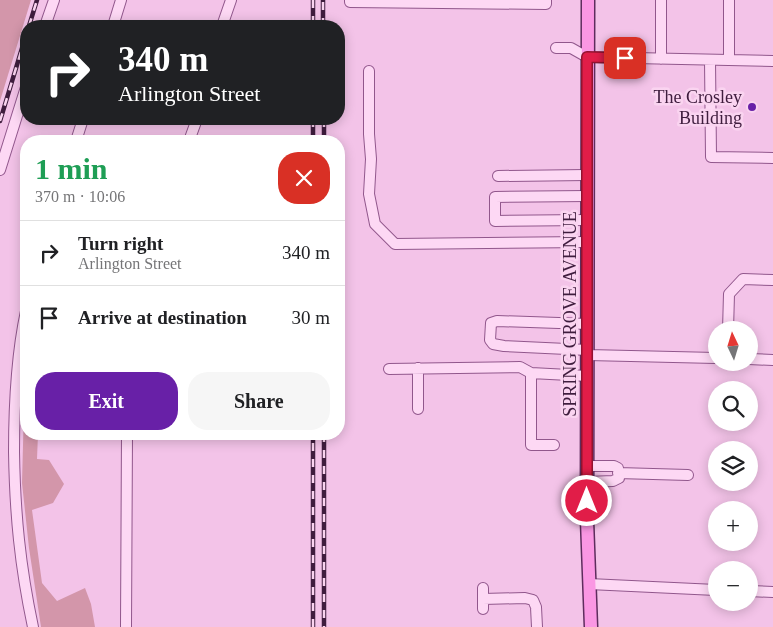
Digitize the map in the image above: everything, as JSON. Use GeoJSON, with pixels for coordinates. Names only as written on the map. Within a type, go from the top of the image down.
{"type":"FeatureCollection","features":[{"type":"Feature","properties":{"kind":"main road","name":"SPRING GROVE AVENUE"},"geometry":{"type":"LineString","coordinates":[[588,0],[586,175],[588,324],[587,482],[589,584],[592,627]]}},
{"type":"Feature","properties":{"kind":"street"},"geometry":{"type":"LineString","coordinates":[[47,20],[54,0]]}},
{"type":"Feature","properties":{"kind":"street"},"geometry":{"type":"LineString","coordinates":[[115,20],[121,0]]}},
{"type":"Feature","properties":{"kind":"street"},"geometry":{"type":"LineString","coordinates":[[224,20],[231,0]]}},
{"type":"Feature","properties":{"kind":"street"},"geometry":{"type":"LineString","coordinates":[[350,1],[546,4],[546,0]]}},
{"type":"Feature","properties":{"kind":"street"},"geometry":{"type":"LineString","coordinates":[[661,59],[662,0]]}},
{"type":"Feature","properties":{"kind":"street"},"geometry":{"type":"LineString","coordinates":[[729,0],[729,60]]}},
{"type":"Feature","properties":{"kind":"street"},"geometry":{"type":"LineString","coordinates":[[556,48],[571,48],[587,57],[773,61]]}},
{"type":"Feature","properties":{"kind":"street"},"geometry":{"type":"LineString","coordinates":[[710,60],[711,157],[773,158]]}},
{"type":"Feature","properties":{"kind":"street"},"geometry":{"type":"LineString","coordinates":[[369,70],[371,159],[369,194],[375,224],[395,244],[587,242]]}},
{"type":"Feature","properties":{"kind":"street"},"geometry":{"type":"LineString","coordinates":[[0,170],[20,106]]}},
{"type":"Feature","properties":{"kind":"street"},"geometry":{"type":"LineString","coordinates":[[498,176],[586,175]]}},
{"type":"Feature","properties":{"kind":"street"},"geometry":{"type":"LineString","coordinates":[[587,196],[495,197],[495,221],[587,220]]}},
{"type":"Feature","properties":{"kind":"street"},"geometry":{"type":"LineString","coordinates":[[728,321],[729,294],[743,279],[773,280]]}},
{"type":"Feature","properties":{"kind":"street"},"geometry":{"type":"LineString","coordinates":[[588,324],[497,321],[491,323],[490,340],[493,344],[504,346],[708,358]]}},
{"type":"Feature","properties":{"kind":"street"},"geometry":{"type":"LineString","coordinates":[[20,352],[14,421],[15,487],[23,584],[33,627]]}},
{"type":"Feature","properties":{"kind":"street"},"geometry":{"type":"LineString","coordinates":[[758,359],[773,360]]}},
{"type":"Feature","properties":{"kind":"street"},"geometry":{"type":"LineString","coordinates":[[389,369],[520,367],[531,373],[588,376]]}},
{"type":"Feature","properties":{"kind":"street"},"geometry":{"type":"LineString","coordinates":[[418,368],[418,409]]}},
{"type":"Feature","properties":{"kind":"street"},"geometry":{"type":"LineString","coordinates":[[531,373],[531,445],[554,445]]}},
{"type":"Feature","properties":{"kind":"street"},"geometry":{"type":"LineString","coordinates":[[126,627],[127,440]]}},
{"type":"Feature","properties":{"kind":"street"},"geometry":{"type":"LineString","coordinates":[[587,466],[614,466],[618,468],[619,478],[614,481],[587,482]]}},
{"type":"Feature","properties":{"kind":"street"},"geometry":{"type":"LineString","coordinates":[[618,474],[688,475]]}},
{"type":"Feature","properties":{"kind":"street"},"geometry":{"type":"LineString","coordinates":[[589,584],[708,590]]}},
{"type":"Feature","properties":{"kind":"street"},"geometry":{"type":"LineString","coordinates":[[758,591],[773,592]]}},
{"type":"Feature","properties":{"kind":"street"},"geometry":{"type":"LineString","coordinates":[[483,599],[525,598],[533,600],[536,607],[537,627]]}},
{"type":"Feature","properties":{"kind":"shaded area"},"geometry":{"type":"Polygon","coordinates":[[[0,0],[31,0],[25,20],[20,20],[20,36],[0,101],[0,0]]]}},
{"type":"Feature","properties":{"kind":"shaded area"},"geometry":{"type":"Polygon","coordinates":[[[23,440],[38,440],[37,459],[49,460],[64,484],[53,503],[32,510],[42,583],[57,601],[85,588],[91,604],[95,627],[41,627],[29,548],[22,483],[23,440]]]}},
{"type":"Feature","properties":{"kind":"railway"},"geometry":{"type":"LineString","coordinates":[[31,20],[37,0]]}},
{"type":"Feature","properties":{"kind":"railway"},"geometry":{"type":"LineString","coordinates":[[313,0],[313,20]]}},
{"type":"Feature","properties":{"kind":"railway"},"geometry":{"type":"LineString","coordinates":[[323,0],[323,20]]}},
{"type":"Feature","properties":{"kind":"railway"},"geometry":{"type":"LineString","coordinates":[[0,121],[20,55]]}},
{"type":"Feature","properties":{"kind":"railway"},"geometry":{"type":"LineString","coordinates":[[313,125],[313,135]]}},
{"type":"Feature","properties":{"kind":"railway"},"geometry":{"type":"LineString","coordinates":[[324,125],[324,135]]}},
{"type":"Feature","properties":{"kind":"railway"},"geometry":{"type":"LineString","coordinates":[[313,440],[313,627]]}},
{"type":"Feature","properties":{"kind":"railway"},"geometry":{"type":"LineString","coordinates":[[324,440],[324,627]]}},
{"type":"Feature","properties":{"kind":"place","name":"The Crosley Building"},"geometry":{"type":"Point","coordinates":[752,107]}},
{"type":"Feature","properties":{"kind":"route"},"geometry":{"type":"LineString","coordinates":[[587,501],[587,57],[625,58]]}}]}
